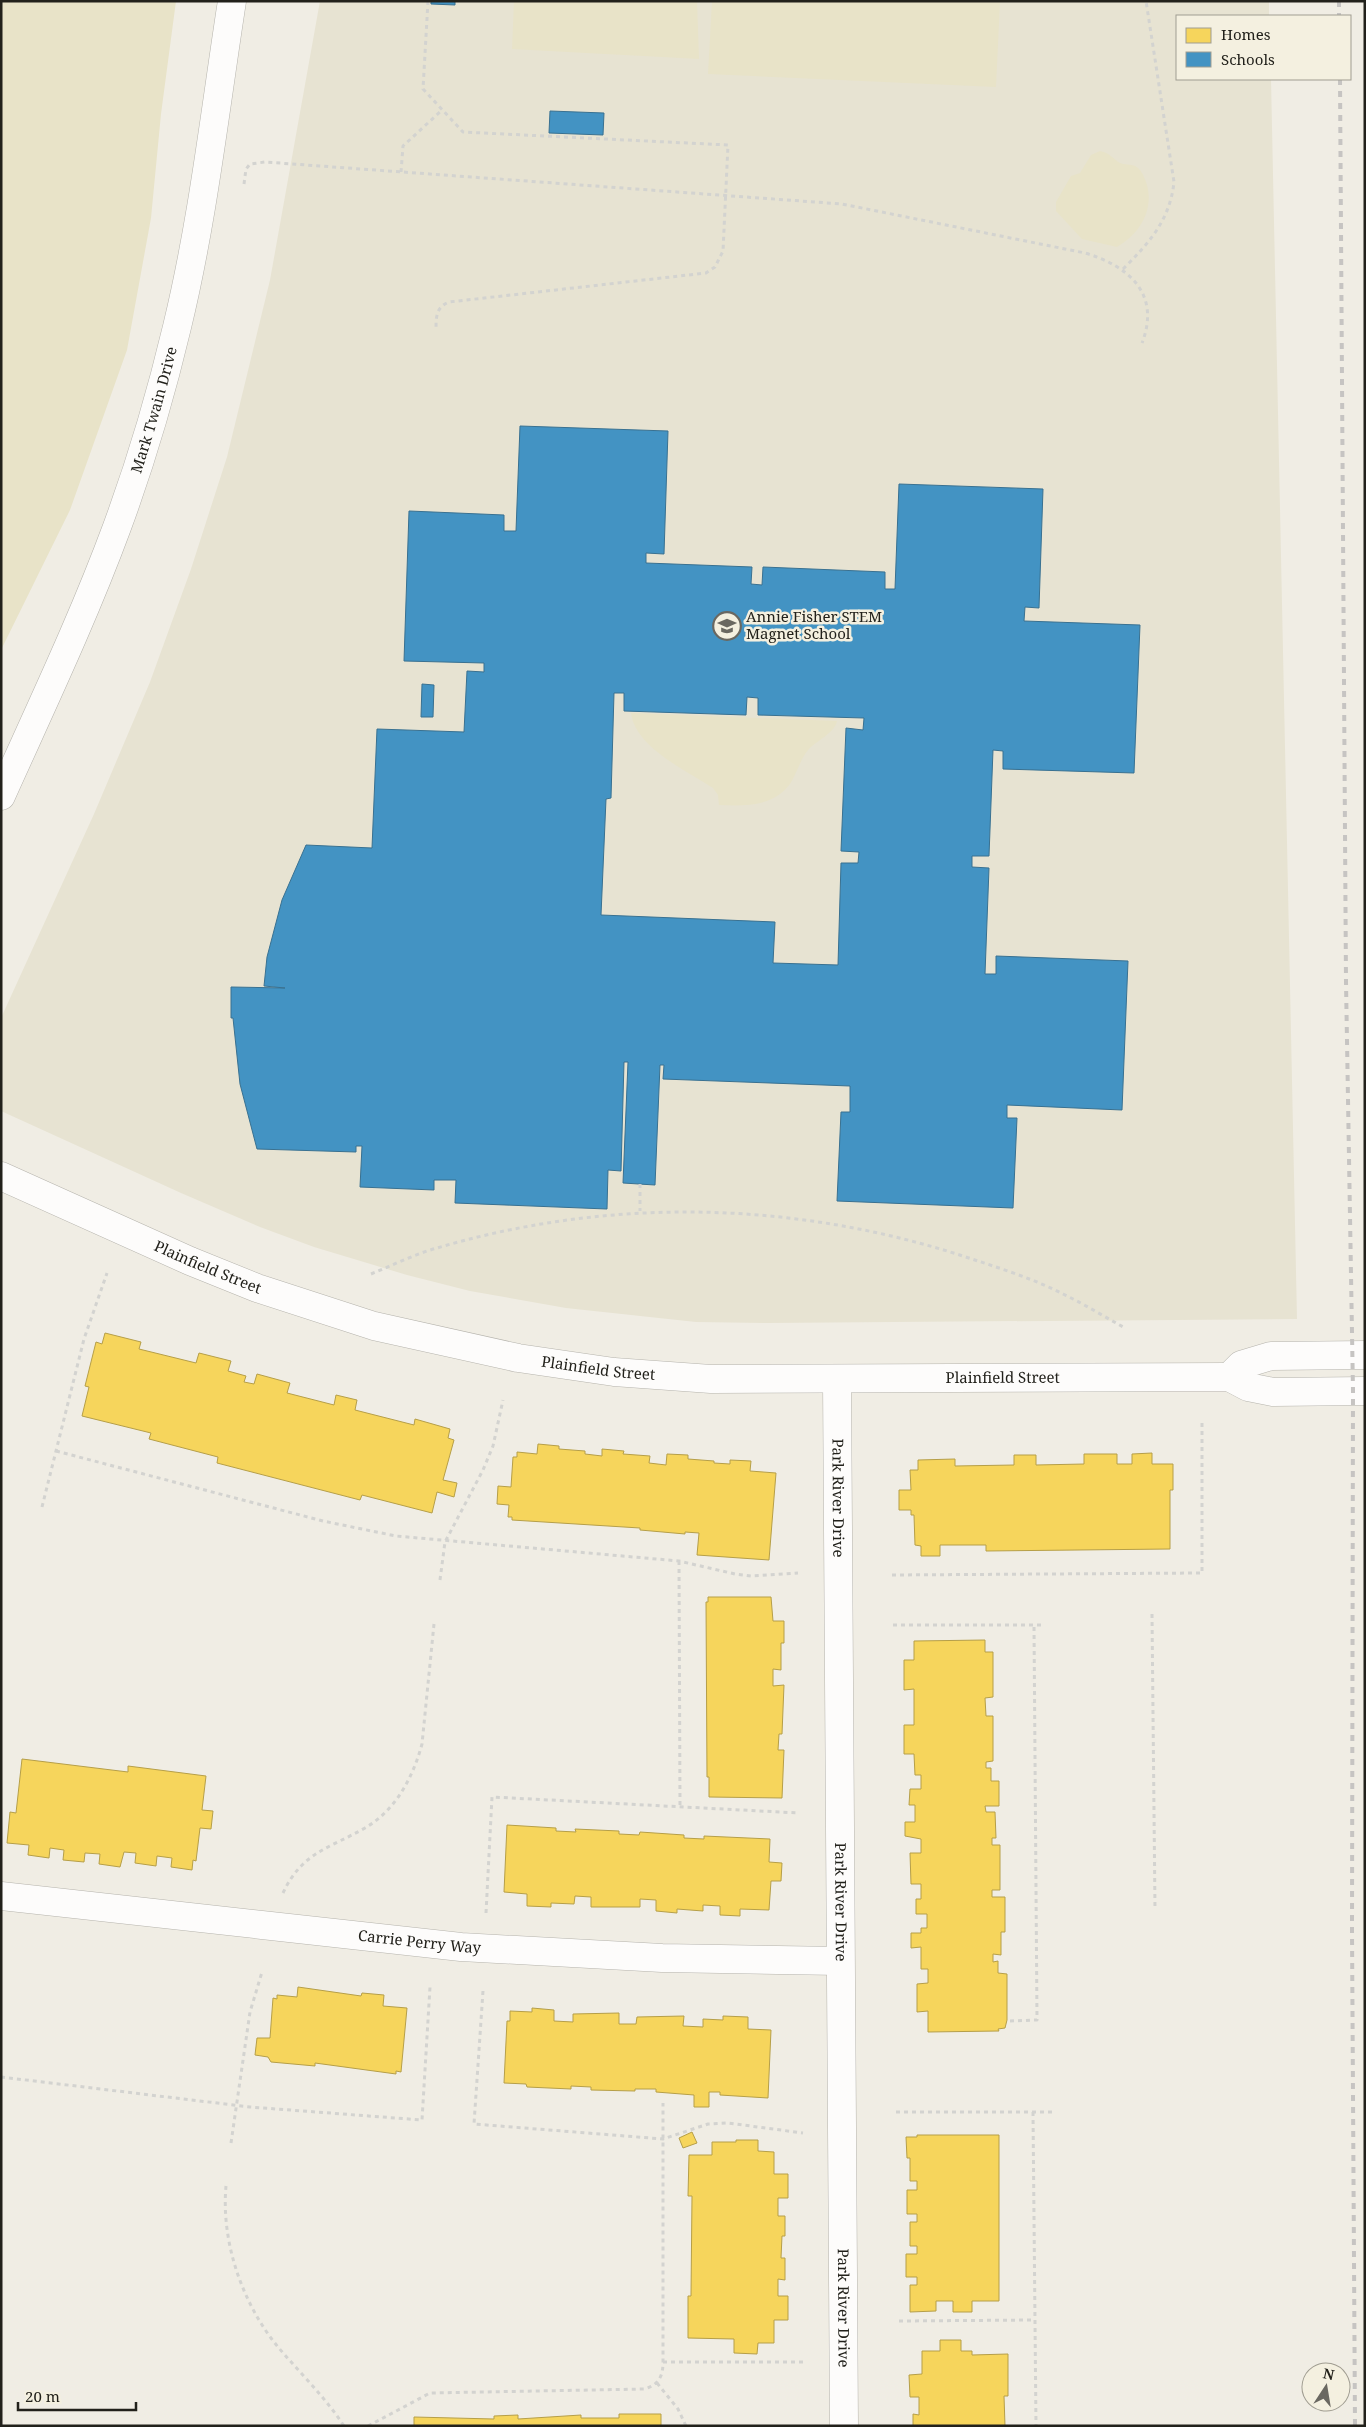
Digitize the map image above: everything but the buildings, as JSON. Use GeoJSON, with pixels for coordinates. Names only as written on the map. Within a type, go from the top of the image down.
{"type":"FeatureCollection","features":[{"type":"Feature","properties":{"kind":"street","name":"Mark Twain Drive"},"geometry":{"type":"LineString","coordinates":[[1,796],[62,662],[117,527],[158,395],[177,327],[190,265],[232,1]]}},
{"type":"Feature","properties":{"kind":"street","name":"Plainfield Street"},"geometry":{"type":"LineString","coordinates":[[1,1176],[190,1261],[257,1288],[336,1315],[422,1338],[518,1358],[614,1372],[711,1379],[837,1380],[1229,1376],[1248,1387],[1273,1392],[1365,1391]]}},
{"type":"Feature","properties":{"kind":"street"},"geometry":{"type":"LineString","coordinates":[[1229,1376],[1241,1364],[1272,1356],[1365,1355]]}},
{"type":"Feature","properties":{"kind":"street","name":"Park River Drive"},"geometry":{"type":"LineString","coordinates":[[837,1380],[844,2426]]}},
{"type":"Feature","properties":{"kind":"street","name":"Carrie Perry Way"},"geometry":{"type":"LineString","coordinates":[[1,1896],[461,1947],[662,1958],[840,1961]]}},
{"type":"Feature","properties":{"kind":"path"},"geometry":{"type":"LineString","coordinates":[[428,1],[423,89],[463,132],[728,145],[723,252],[715,267],[706,273],[450,302],[444,304],[437,312],[436,330]]}},
{"type":"Feature","properties":{"kind":"path"},"geometry":{"type":"LineString","coordinates":[[1123,269],[1157,234],[1169,207],[1174,182],[1146,1]]}},
{"type":"Feature","properties":{"kind":"path"},"geometry":{"type":"LineString","coordinates":[[401,172],[403,146],[442,110]]}},
{"type":"Feature","properties":{"kind":"path"},"geometry":{"type":"LineString","coordinates":[[244,184],[246,169],[250,164],[256,162],[863,207],[1085,253],[1111,262],[1123,269],[1145,294],[1147,321],[1142,343]]}},
{"type":"Feature","properties":{"kind":"path"},"geometry":{"type":"LineString","coordinates":[[640,1184],[640,1212]]}},
{"type":"Feature","properties":{"kind":"path"},"geometry":{"type":"LineString","coordinates":[[372,1274],[436,1248],[555,1221],[640,1212],[763,1214],[841,1224],[923,1242],[994,1266],[1062,1293],[1125,1328]]}},
{"type":"Feature","properties":{"kind":"path"},"geometry":{"type":"LineString","coordinates":[[42,1507],[84,1339],[107,1273]]}},
{"type":"Feature","properties":{"kind":"path"},"geometry":{"type":"LineString","coordinates":[[440,1580],[445,1542],[483,1470],[493,1446],[503,1400]]}},
{"type":"Feature","properties":{"kind":"path"},"geometry":{"type":"LineString","coordinates":[[892,1575],[1202,1573],[1202,1422]]}},
{"type":"Feature","properties":{"kind":"path"},"geometry":{"type":"LineString","coordinates":[[56,1452],[332,1523],[396,1536],[445,1542],[679,1561],[735,1574],[798,1573]]}},
{"type":"Feature","properties":{"kind":"path"},"geometry":{"type":"LineString","coordinates":[[679,1561],[680,1807]]}},
{"type":"Feature","properties":{"kind":"path"},"geometry":{"type":"LineString","coordinates":[[1152,1614],[1155,1909]]}},
{"type":"Feature","properties":{"kind":"path"},"geometry":{"type":"LineString","coordinates":[[281,1898],[291,1880],[304,1864],[324,1847],[365,1828],[378,1819],[402,1793],[411,1777],[422,1744],[434,1624]]}},
{"type":"Feature","properties":{"kind":"path"},"geometry":{"type":"LineString","coordinates":[[893,1625],[1044,1625]]}},
{"type":"Feature","properties":{"kind":"path"},"geometry":{"type":"LineString","coordinates":[[1010,2021],[1036,2020],[1034,1625]]}},
{"type":"Feature","properties":{"kind":"path"},"geometry":{"type":"LineString","coordinates":[[485,1917],[492,1797],[800,1813]]}},
{"type":"Feature","properties":{"kind":"path"},"geometry":{"type":"LineString","coordinates":[[232,2143],[250,2012],[262,1972]]}},
{"type":"Feature","properties":{"kind":"path"},"geometry":{"type":"LineString","coordinates":[[1,2076],[236,2106],[422,2120],[430,1987]]}},
{"type":"Feature","properties":{"kind":"path"},"geometry":{"type":"LineString","coordinates":[[483,1991],[474,2124],[663,2139],[708,2124],[728,2123],[803,2133]]}},
{"type":"Feature","properties":{"kind":"path"},"geometry":{"type":"LineString","coordinates":[[368,2426],[430,2393],[644,2389],[657,2383],[661,2377],[664,2362],[663,2103]]}},
{"type":"Feature","properties":{"kind":"path"},"geometry":{"type":"LineString","coordinates":[[896,2112],[1053,2112]]}},
{"type":"Feature","properties":{"kind":"path"},"geometry":{"type":"LineString","coordinates":[[1034,2112],[1036,2426]]}},
{"type":"Feature","properties":{"kind":"path"},"geometry":{"type":"LineString","coordinates":[[226,2186],[226,2227],[243,2289],[276,2345],[344,2426]]}},
{"type":"Feature","properties":{"kind":"path"},"geometry":{"type":"LineString","coordinates":[[899,2321],[1035,2320]]}},
{"type":"Feature","properties":{"kind":"path"},"geometry":{"type":"LineString","coordinates":[[664,2362],[804,2362]]}},
{"type":"Feature","properties":{"kind":"path"},"geometry":{"type":"LineString","coordinates":[[657,2383],[678,2409],[686,2426]]}},
{"type":"Feature","properties":{"kind":"shaded area"},"geometry":{"type":"Polygon","coordinates":[[[1,1],[176,1],[161,114],[151,218],[127,350],[70,510],[1,650],[1,1]]]}},
{"type":"Feature","properties":{"kind":"shaded area","name":"Annie Fisher STEM Magnet School"},"geometry":{"type":"Polygon","coordinates":[[[320,1],[1269,1],[1269,15],[1176,15],[1176,80],[1271,80],[1297,1319],[696,1322],[566,1308],[470,1291],[407,1275],[314,1247],[260,1227],[181,1193],[1,1111],[1,1018],[94,814],[150,682],[191,569],[227,457],[270,280],[320,1]]]}},
{"type":"Feature","properties":{"kind":"shaded area"},"geometry":{"type":"Polygon","coordinates":[[[514,1],[697,1],[699,59],[512,49],[514,1]]]}},
{"type":"Feature","properties":{"kind":"shaded area"},"geometry":{"type":"Polygon","coordinates":[[[712,1],[1000,1],[996,87],[708,74],[712,1]]]}},
{"type":"Feature","properties":{"kind":"shaded area"},"geometry":{"type":"Polygon","coordinates":[[[1100,151],[1109,154],[1120,163],[1137,167],[1144,177],[1148,192],[1149,201],[1144,219],[1133,235],[1117,247],[1082,239],[1056,211],[1056,202],[1071,176],[1080,173],[1091,155],[1100,151]]]}},
{"type":"Feature","properties":{"kind":"shaded area"},"geometry":{"type":"Polygon","coordinates":[[[631,713],[837,721],[829,733],[808,750],[790,784],[783,792],[758,804],[719,805],[718,795],[713,788],[664,757],[642,737],[631,713]]]}},
{"type":"Feature","properties":{"kind":"railway"},"geometry":{"type":"LineString","coordinates":[[1339,1],[1339,15]]}},
{"type":"Feature","properties":{"kind":"railway"},"geometry":{"type":"LineString","coordinates":[[1340,80],[1346,982],[1353,1391],[1352,1929],[1355,2426]]}},
{"type":"Feature","properties":{"kind":"place","name":"Annie Fisher STEM Magnet School"},"geometry":{"type":"Point","coordinates":[727,626]}}]}
